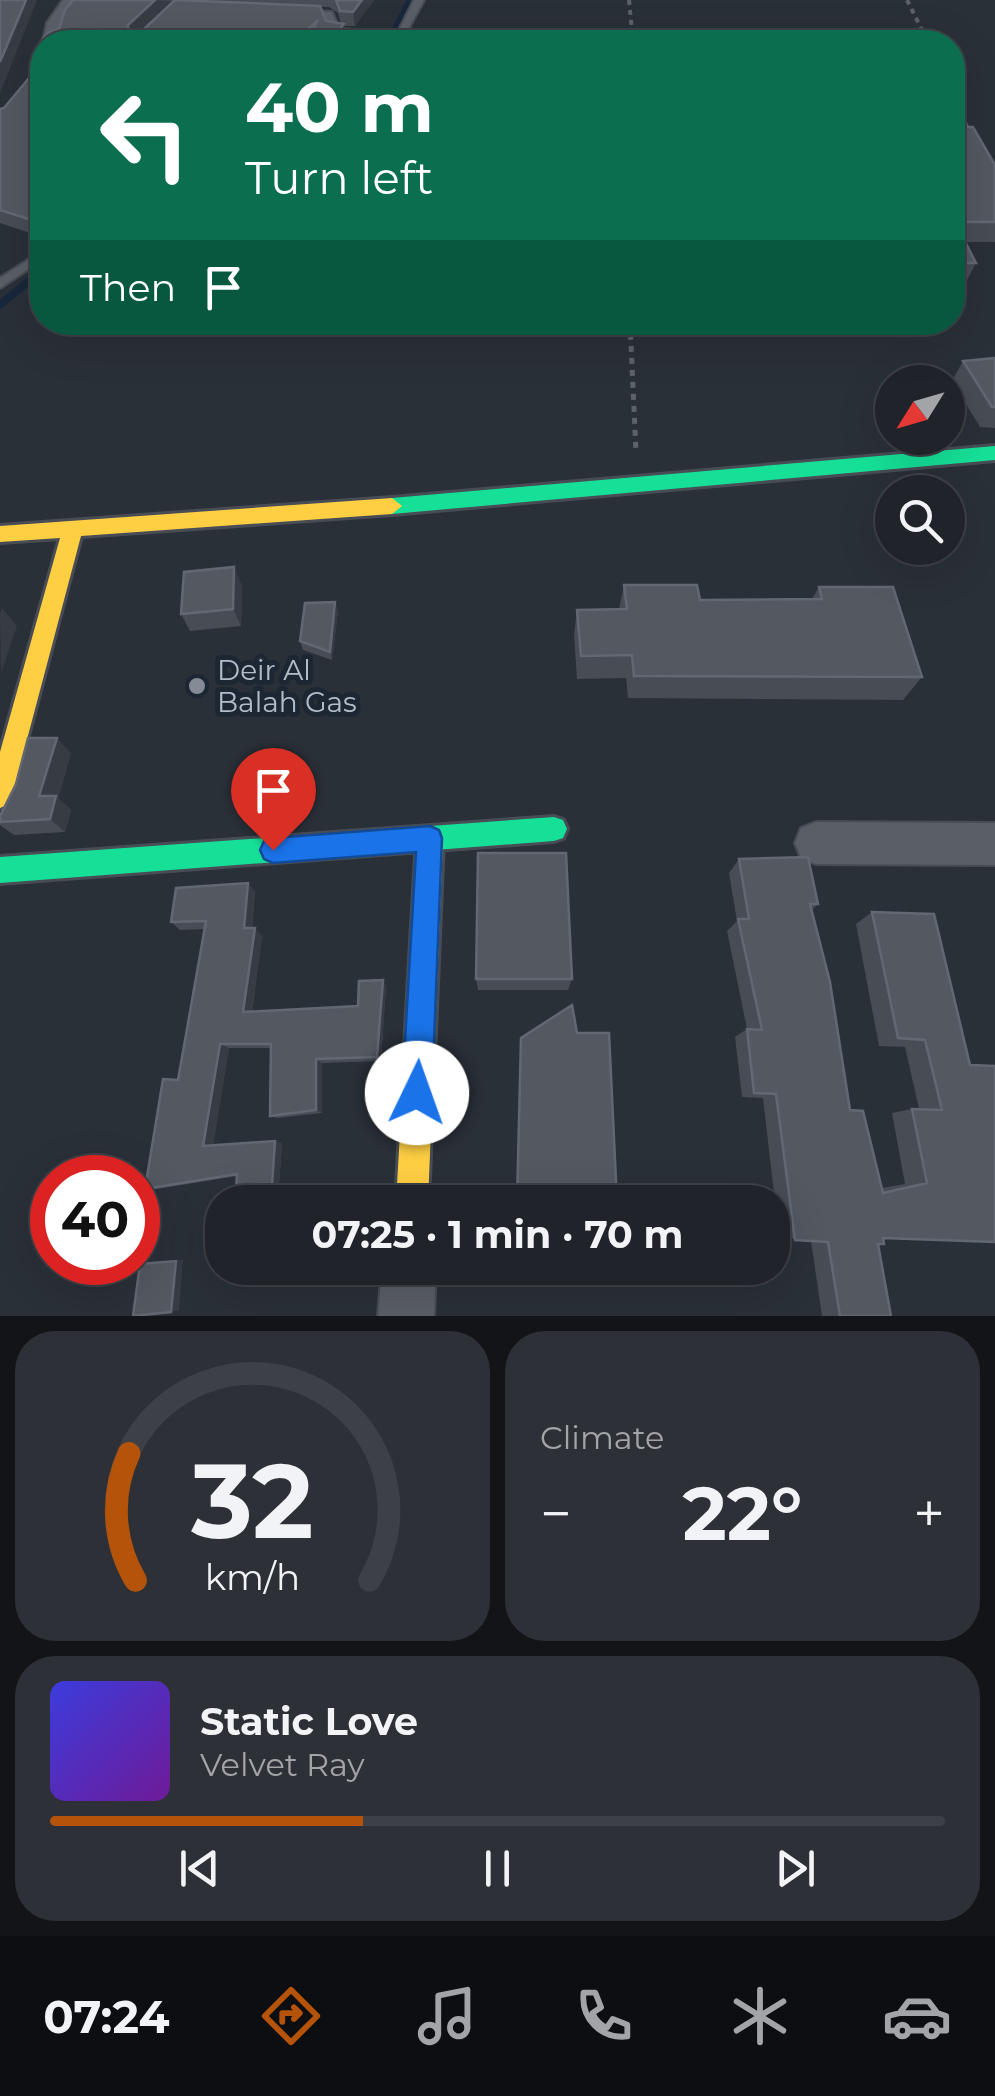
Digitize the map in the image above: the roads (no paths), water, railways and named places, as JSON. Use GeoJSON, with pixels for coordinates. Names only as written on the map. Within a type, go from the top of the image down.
{"type":"FeatureCollection","features":[{"type":"Feature","properties":{"kind":"street"},"geometry":{"type":"LineString","coordinates":[[55,30],[73,0]]}},
{"type":"Feature","properties":{"kind":"street"},"geometry":{"type":"LineString","coordinates":[[0,534],[993,458]]}},
{"type":"Feature","properties":{"kind":"street"},"geometry":{"type":"LineString","coordinates":[[0,796],[72,529]]}},
{"type":"Feature","properties":{"kind":"street"},"geometry":{"type":"LineString","coordinates":[[0,870],[554,829]]}},
{"type":"Feature","properties":{"kind":"street"},"geometry":{"type":"LineString","coordinates":[[413,1185],[430,838]]}},
{"type":"Feature","properties":{"kind":"street"},"geometry":{"type":"LineString","coordinates":[[816,842],[995,844]]}},
{"type":"Feature","properties":{"kind":"street"},"geometry":{"type":"LineString","coordinates":[[406,1316],[407,1285]]}},
{"type":"Feature","properties":{"kind":"lane"},"geometry":{"type":"LineString","coordinates":[[403,30],[419,0]]}},
{"type":"Feature","properties":{"kind":"lane"},"geometry":{"type":"LineString","coordinates":[[291,12],[329,14],[334,30]]}},
{"type":"Feature","properties":{"kind":"lane"},"geometry":{"type":"LineString","coordinates":[[0,284],[30,263]]}},
{"type":"Feature","properties":{"kind":"waterway"},"geometry":{"type":"LineString","coordinates":[[394,30],[410,0]]}},
{"type":"Feature","properties":{"kind":"waterway"},"geometry":{"type":"LineString","coordinates":[[0,305],[30,280]]}},
{"type":"Feature","properties":{"kind":"place","name":"Deir Al Balah Gas"},"geometry":{"type":"Point","coordinates":[197,686]}}]}
